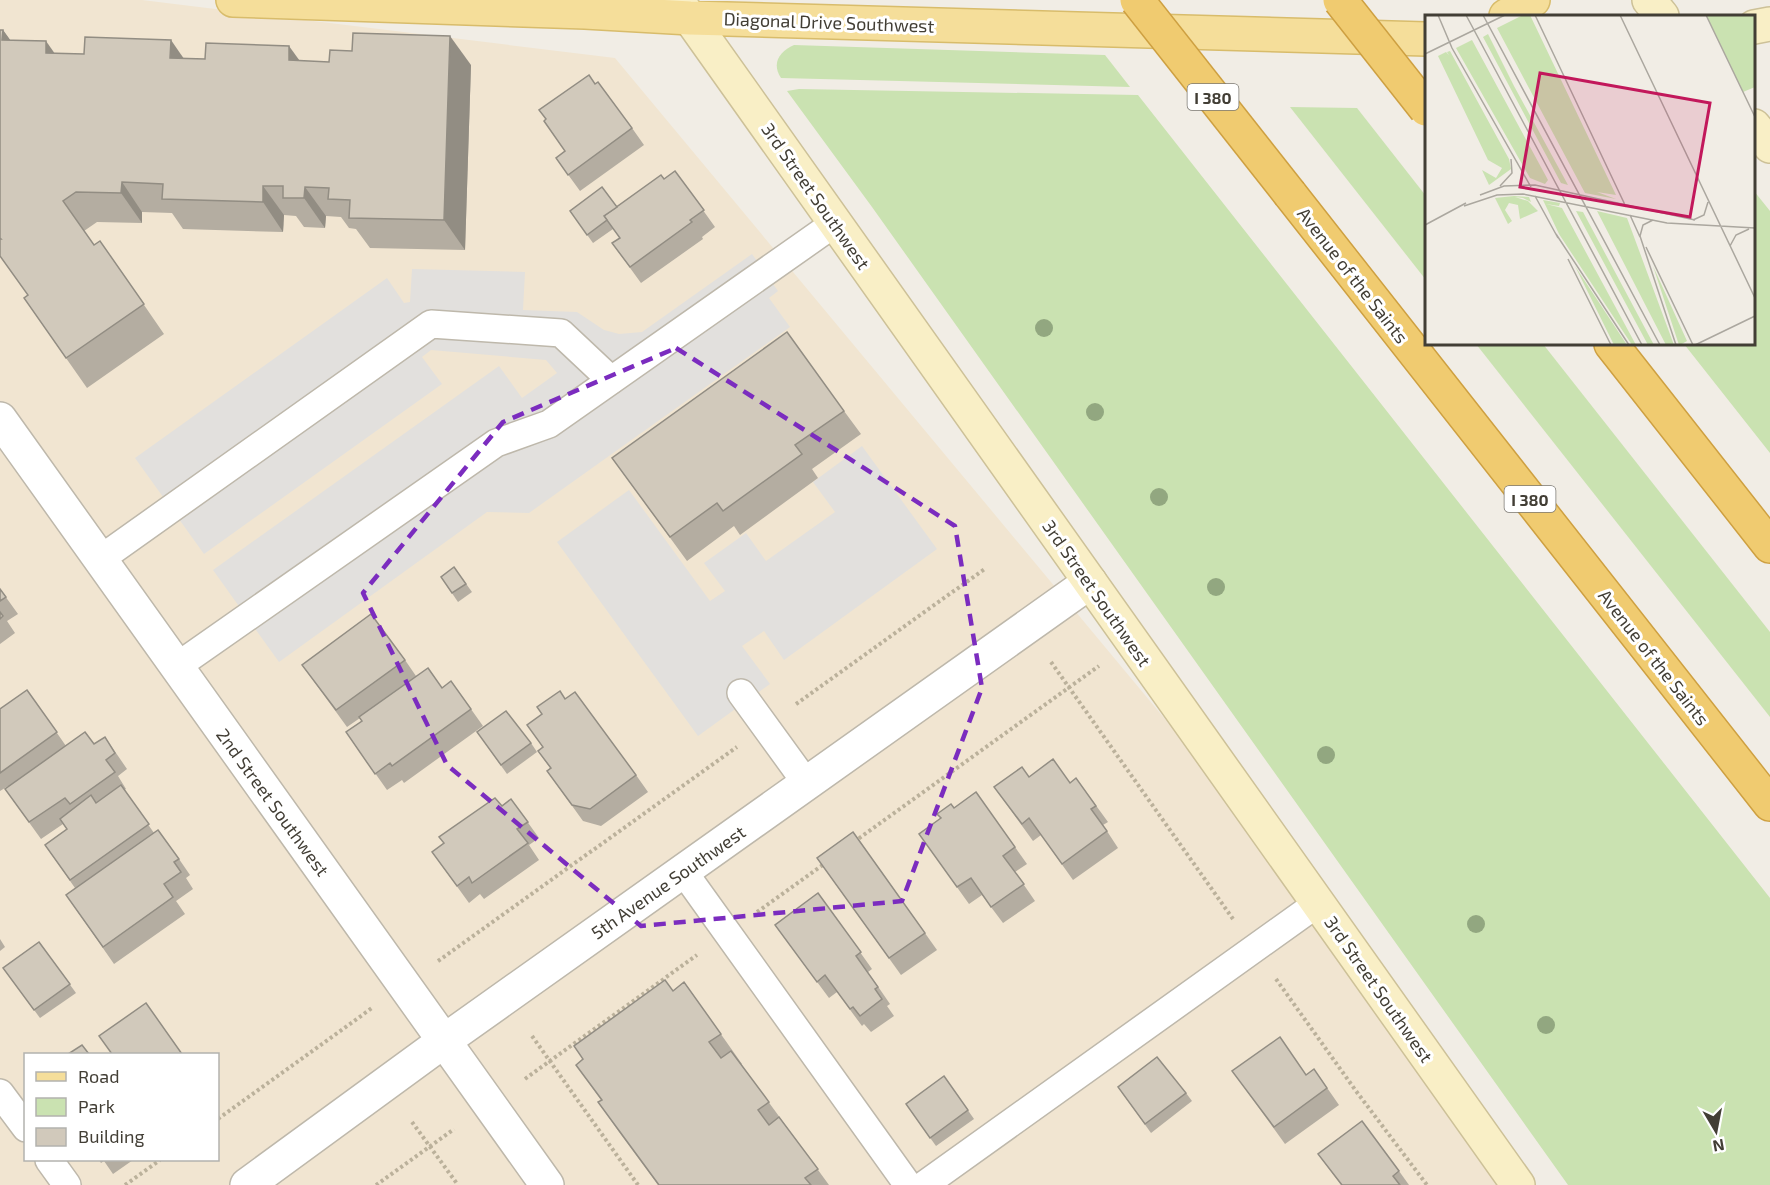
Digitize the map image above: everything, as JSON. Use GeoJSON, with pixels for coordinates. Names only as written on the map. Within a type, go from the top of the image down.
{"type":"FeatureCollection","features":[{"type":"Feature","properties":{"kind":"highway","name":"Avenue of the Saints"},"geometry":{"type":"LineString","coordinates":[[1137,0],[1770,804]]}},
{"type":"Feature","properties":{"kind":"highway"},"geometry":{"type":"LineString","coordinates":[[1340,0],[1425,108]]}},
{"type":"Feature","properties":{"kind":"highway"},"geometry":{"type":"LineString","coordinates":[[1612,345],[1770,546]]}},
{"type":"Feature","properties":{"kind":"main road","name":"Diagonal Drive Southwest"},"geometry":{"type":"LineString","coordinates":[[233,0],[585,12],[684,9],[1425,39]]}},
{"type":"Feature","properties":{"kind":"main road"},"geometry":{"type":"LineString","coordinates":[[684,9],[720,0]]}},
{"type":"Feature","properties":{"kind":"main road"},"geometry":{"type":"LineString","coordinates":[[1508,15],[1533,0]]}},
{"type":"Feature","properties":{"kind":"main road"},"geometry":{"type":"LineString","coordinates":[[1650,0],[1661,15]]}},
{"type":"Feature","properties":{"kind":"main road","name":"3rd Street Southwest"},"geometry":{"type":"LineString","coordinates":[[684,9],[1518,1185]]}},
{"type":"Feature","properties":{"kind":"main road"},"geometry":{"type":"LineString","coordinates":[[1755,27],[1770,24]]}},
{"type":"Feature","properties":{"kind":"main road"},"geometry":{"type":"LineString","coordinates":[[1755,127],[1770,146]]}},
{"type":"Feature","properties":{"kind":"street","name":"2nd Street Southwest"},"geometry":{"type":"LineString","coordinates":[[0,420],[547,1185]]}},
{"type":"Feature","properties":{"kind":"street","name":"5th Avenue Southwest"},"geometry":{"type":"LineString","coordinates":[[247,1185],[444,1041],[1090,582]]}},
{"type":"Feature","properties":{"kind":"lane"},"geometry":{"type":"LineString","coordinates":[[176,667],[496,443],[549,423],[835,223]]}},
{"type":"Feature","properties":{"kind":"lane"},"geometry":{"type":"LineString","coordinates":[[99,560],[431,324],[561,333],[611,380]]}},
{"type":"Feature","properties":{"kind":"lane"},"geometry":{"type":"LineString","coordinates":[[741,693],[807,783]]}},
{"type":"Feature","properties":{"kind":"lane"},"geometry":{"type":"LineString","coordinates":[[683,871],[908,1185]]}},
{"type":"Feature","properties":{"kind":"lane"},"geometry":{"type":"LineString","coordinates":[[924,1185],[1318,903]]}},
{"type":"Feature","properties":{"kind":"lane"},"geometry":{"type":"LineString","coordinates":[[0,1093],[24,1125]]}},
{"type":"Feature","properties":{"kind":"lane"},"geometry":{"type":"LineString","coordinates":[[50,1161],[67,1185]]}},
{"type":"Feature","properties":{"kind":"path"},"geometry":{"type":"LineString","coordinates":[[437,961],[986,568]]}},
{"type":"Feature","properties":{"kind":"path"},"geometry":{"type":"LineString","coordinates":[[851,844],[1102,664]]}},
{"type":"Feature","properties":{"kind":"path"},"geometry":{"type":"LineString","coordinates":[[525,1079],[832,858]]}},
{"type":"Feature","properties":{"kind":"path"},"geometry":{"type":"LineString","coordinates":[[219,1118],[373,1008]]}},
{"type":"Feature","properties":{"kind":"path"},"geometry":{"type":"LineString","coordinates":[[532,1036],[638,1185]]}},
{"type":"Feature","properties":{"kind":"path"},"geometry":{"type":"LineString","coordinates":[[412,1122],[458,1185]]}},
{"type":"Feature","properties":{"kind":"path"},"geometry":{"type":"LineString","coordinates":[[375,1185],[454,1129]]}},
{"type":"Feature","properties":{"kind":"path"},"geometry":{"type":"LineString","coordinates":[[124,1185],[159,1161]]}},
{"type":"Feature","properties":{"kind":"highlighted area"},"geometry":{"type":"Polygon","coordinates":[[[676,348],[955,526],[982,688],[902,901],[641,926],[447,765],[363,593],[503,422],[676,348]]]}},
{"type":"Feature","properties":{"kind":"shaded area"},"geometry":{"type":"Polygon","coordinates":[[[0,0],[142,0],[615,58],[1318,903],[1518,1185],[0,1185],[0,0]]]}},
{"type":"Feature","properties":{"kind":"shaded area"},"geometry":{"type":"Polygon","coordinates":[[[752,254],[778,291],[769,298],[790,327],[529,513],[487,512],[279,662],[213,570],[499,366],[522,398],[557,373],[546,360],[431,350],[422,357],[442,384],[204,554],[135,458],[387,278],[404,303],[410,302],[412,269],[525,272],[523,310],[577,312],[604,330],[619,334],[642,332],[752,254]]]}},
{"type":"Feature","properties":{"kind":"shaded area"},"geometry":{"type":"Polygon","coordinates":[[[862,446],[937,549],[784,660],[764,631],[742,646],[770,684],[698,736],[557,542],[629,490],[710,601],[725,591],[704,563],[746,533],[766,561],[835,512],[813,482],[862,446]]]}},
{"type":"Feature","properties":{"kind":"green space"},"geometry":{"type":"Polygon","coordinates":[[[794,45],[1105,55],[1130,87],[781,78],[777,67],[778,58],[794,45]]]}},
{"type":"Feature","properties":{"kind":"green space"},"geometry":{"type":"Polygon","coordinates":[[[799,89],[1138,95],[1770,898],[1770,1185],[1568,1185],[787,91],[799,89]]]}},
{"type":"Feature","properties":{"kind":"green space"},"geometry":{"type":"Polygon","coordinates":[[[1290,107],[1357,108],[1425,195],[1425,279],[1290,107]]]}},
{"type":"Feature","properties":{"kind":"green space"},"geometry":{"type":"Polygon","coordinates":[[[1755,192],[1770,211],[1770,453],[1685,345],[1755,345],[1755,192]]]}},
{"type":"Feature","properties":{"kind":"green space"},"geometry":{"type":"Polygon","coordinates":[[[1477,345],[1544,345],[1770,632],[1770,717],[1477,345]]]}},
{"type":"Feature","properties":{"kind":"building"},"geometry":{"type":"Polygon","coordinates":[[[0,30],[3,30],[2,40],[46,41],[46,53],[84,54],[85,37],[171,40],[170,58],[205,59],[206,43],[289,46],[289,60],[329,62],[330,50],[352,51],[353,33],[450,36],[444,220],[349,218],[350,200],[328,199],[329,188],[305,187],[304,198],[283,198],[283,186],[263,186],[263,202],[162,199],[163,184],[122,182],[121,193],[76,192],[63,201],[94,245],[100,241],[144,304],[66,358],[24,298],[28,295],[0,256],[0,30]]]}},
{"type":"Feature","properties":{"kind":"building"},"geometry":{"type":"Polygon","coordinates":[[[589,75],[595,84],[598,82],[632,128],[568,175],[556,158],[565,151],[539,110],[589,75]]]}},
{"type":"Feature","properties":{"kind":"building"},"geometry":{"type":"Polygon","coordinates":[[[675,171],[704,210],[690,220],[692,222],[630,267],[612,243],[620,238],[604,216],[661,175],[664,179],[675,171]]]}},
{"type":"Feature","properties":{"kind":"building"},"geometry":{"type":"Polygon","coordinates":[[[602,187],[617,207],[604,216],[607,220],[587,235],[570,211],[602,187]]]}},
{"type":"Feature","properties":{"kind":"building"},"geometry":{"type":"Polygon","coordinates":[[[787,332],[844,411],[795,445],[802,454],[723,511],[717,503],[670,537],[612,458],[787,332]]]}},
{"type":"Feature","properties":{"kind":"building"},"geometry":{"type":"Polygon","coordinates":[[[454,567],[466,584],[452,593],[441,577],[454,567]]]}},
{"type":"Feature","properties":{"kind":"building"},"geometry":{"type":"Polygon","coordinates":[[[0,589],[6,597],[0,601],[0,589]]]}},
{"type":"Feature","properties":{"kind":"building"},"geometry":{"type":"Polygon","coordinates":[[[371,614],[405,660],[336,710],[302,665],[371,614]]]}},
{"type":"Feature","properties":{"kind":"building"},"geometry":{"type":"Polygon","coordinates":[[[428,668],[442,688],[451,681],[471,709],[392,766],[390,763],[375,774],[346,732],[362,721],[359,717],[428,668]]]}},
{"type":"Feature","properties":{"kind":"building"},"geometry":{"type":"Polygon","coordinates":[[[27,690],[57,732],[0,773],[0,709],[27,690]]]}},
{"type":"Feature","properties":{"kind":"building"},"geometry":{"type":"Polygon","coordinates":[[[560,691],[565,699],[575,692],[636,775],[590,809],[572,805],[547,771],[551,768],[538,751],[543,747],[527,725],[542,714],[537,707],[560,691]]]}},
{"type":"Feature","properties":{"kind":"building"},"geometry":{"type":"Polygon","coordinates":[[[506,711],[531,743],[501,765],[477,732],[506,711]]]}},
{"type":"Feature","properties":{"kind":"building"},"geometry":{"type":"Polygon","coordinates":[[[85,732],[94,744],[105,737],[115,753],[106,760],[115,772],[70,804],[65,798],[29,822],[5,789],[85,732]]]}},
{"type":"Feature","properties":{"kind":"building"},"geometry":{"type":"Polygon","coordinates":[[[1053,759],[1070,783],[1076,778],[1096,806],[1091,809],[1107,831],[1062,864],[1029,818],[1022,824],[994,787],[1022,767],[1029,777],[1053,759]]]}},
{"type":"Feature","properties":{"kind":"building"},"geometry":{"type":"Polygon","coordinates":[[[121,785],[149,824],[70,880],[45,845],[67,829],[60,819],[91,795],[96,803],[121,785]]]}},
{"type":"Feature","properties":{"kind":"building"},"geometry":{"type":"Polygon","coordinates":[[[976,792],[1015,847],[1003,856],[1024,884],[991,907],[971,878],[957,887],[919,834],[941,818],[937,814],[951,804],[954,808],[976,792]]]}},
{"type":"Feature","properties":{"kind":"building"},"geometry":{"type":"Polygon","coordinates":[[[495,798],[502,806],[511,799],[528,822],[517,829],[528,843],[472,883],[469,877],[457,886],[432,852],[444,843],[439,837],[495,798]]]}},
{"type":"Feature","properties":{"kind":"building"},"geometry":{"type":"Polygon","coordinates":[[[158,830],[179,859],[174,862],[181,872],[164,884],[173,897],[103,947],[66,895],[158,830]]]}},
{"type":"Feature","properties":{"kind":"building"},"geometry":{"type":"Polygon","coordinates":[[[853,832],[925,933],[889,958],[817,858],[853,832]]]}},
{"type":"Feature","properties":{"kind":"building"},"geometry":{"type":"Polygon","coordinates":[[[818,893],[861,952],[856,956],[878,987],[875,989],[882,999],[860,1016],[853,1007],[850,1009],[825,975],[817,982],[775,925],[818,893]]]}},
{"type":"Feature","properties":{"kind":"building"},"geometry":{"type":"Polygon","coordinates":[[[39,942],[70,984],[34,1010],[3,968],[39,942]]]}},
{"type":"Feature","properties":{"kind":"building"},"geometry":{"type":"Polygon","coordinates":[[[665,980],[673,991],[684,982],[721,1034],[709,1042],[721,1058],[731,1051],[769,1102],[758,1110],[769,1125],[779,1117],[818,1169],[805,1178],[811,1185],[659,1185],[598,1102],[602,1100],[576,1065],[583,1059],[574,1046],[665,980]]]}},
{"type":"Feature","properties":{"kind":"building"},"geometry":{"type":"Polygon","coordinates":[[[146,1003],[181,1053],[111,1053],[99,1036],[146,1003]]]}},
{"type":"Feature","properties":{"kind":"building"},"geometry":{"type":"Polygon","coordinates":[[[1280,1037],[1306,1075],[1314,1069],[1327,1088],[1274,1127],[1232,1071],[1280,1037]]]}},
{"type":"Feature","properties":{"kind":"building"},"geometry":{"type":"Polygon","coordinates":[[[82,1045],[88,1053],[70,1053],[82,1045]]]}},
{"type":"Feature","properties":{"kind":"building"},"geometry":{"type":"Polygon","coordinates":[[[1157,1057],[1186,1093],[1145,1124],[1118,1087],[1157,1057]]]}},
{"type":"Feature","properties":{"kind":"building"},"geometry":{"type":"Polygon","coordinates":[[[944,1076],[968,1110],[930,1138],[906,1104],[944,1076]]]}},
{"type":"Feature","properties":{"kind":"building"},"geometry":{"type":"Polygon","coordinates":[[[1362,1121],[1399,1171],[1393,1176],[1400,1185],[1342,1185],[1318,1154],[1362,1121]]]}}]}
